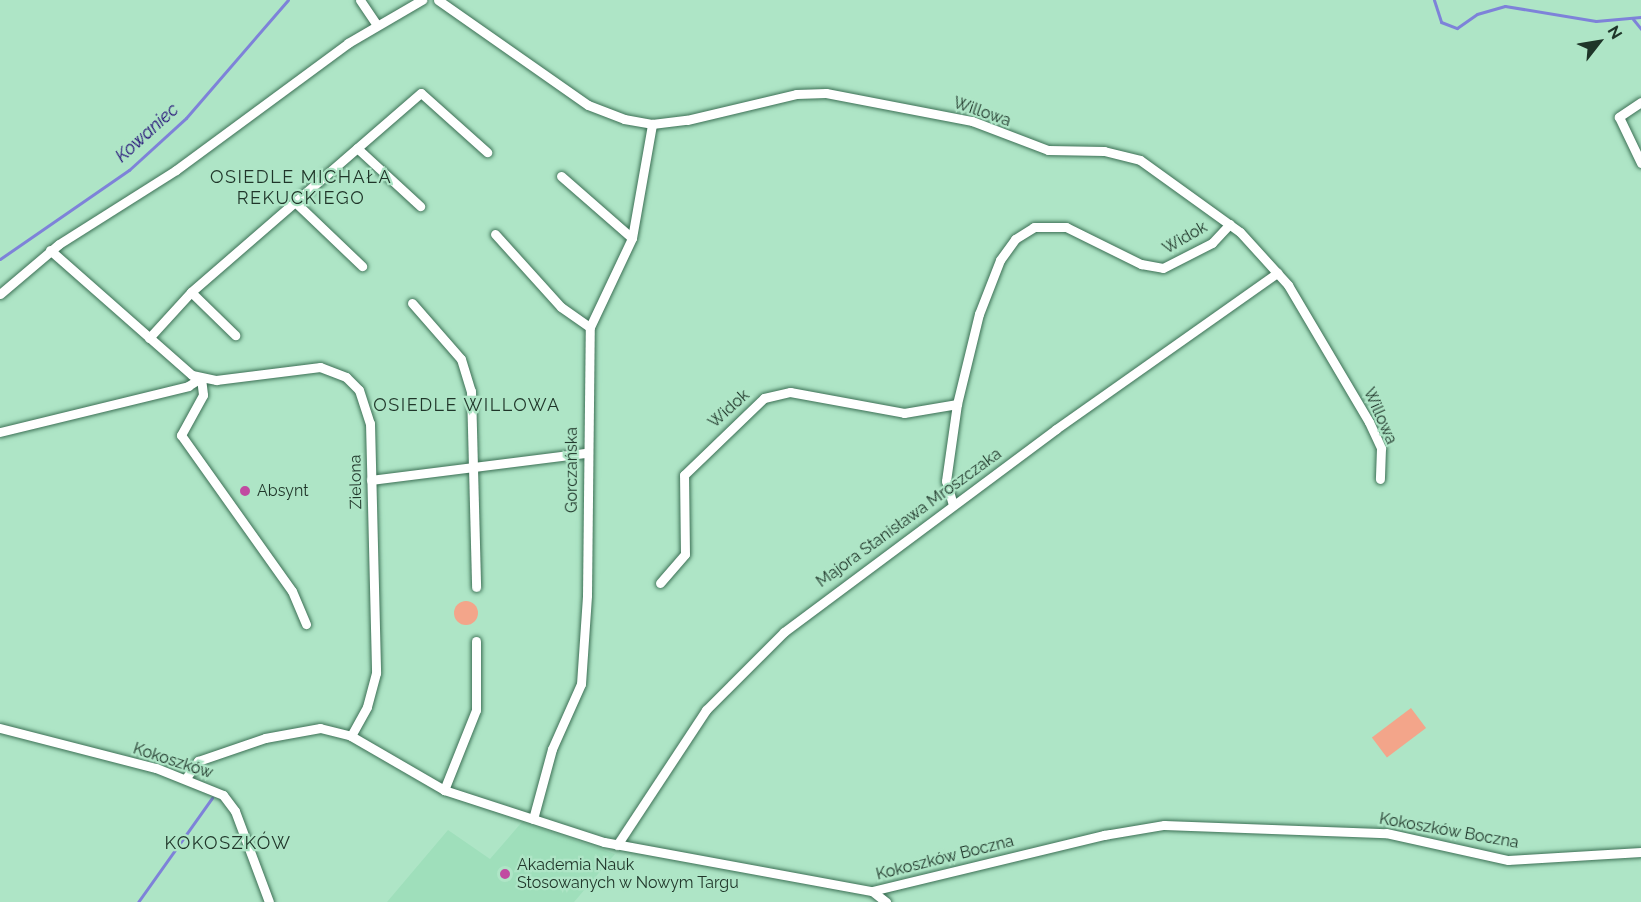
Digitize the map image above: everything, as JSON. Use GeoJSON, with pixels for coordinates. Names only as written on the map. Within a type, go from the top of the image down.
{"type":"FeatureCollection","features":[{"type":"Feature","properties":{"kind":"street"},"geometry":{"type":"LineString","coordinates":[[360,0],[376,24]]}},
{"type":"Feature","properties":{"kind":"street"},"geometry":{"type":"LineString","coordinates":[[0,294],[50,250],[176,170],[376,24],[422,0]]}},
{"type":"Feature","properties":{"kind":"street","name":"Willowa"},"geometry":{"type":"LineString","coordinates":[[438,0],[588,105],[624,119],[652,124],[687,120],[796,94],[837,95],[972,121],[1048,150],[1125,154],[1230,224],[1277,273],[1302,306],[1369,422],[1381,448],[1380,479]]}},
{"type":"Feature","properties":{"kind":"street"},"geometry":{"type":"LineString","coordinates":[[150,338],[191,292],[421,93],[487,152]]}},
{"type":"Feature","properties":{"kind":"street"},"geometry":{"type":"LineString","coordinates":[[1641,102],[1619,117],[1641,163]]}},
{"type":"Feature","properties":{"kind":"street","name":"Gorczańska"},"geometry":{"type":"LineString","coordinates":[[533,819],[552,750],[581,684],[587,595],[586,453],[590,327],[632,238],[652,124]]}},
{"type":"Feature","properties":{"kind":"street"},"geometry":{"type":"LineString","coordinates":[[357,148],[420,206]]}},
{"type":"Feature","properties":{"kind":"street"},"geometry":{"type":"LineString","coordinates":[[561,176],[632,238]]}},
{"type":"Feature","properties":{"kind":"street"},"geometry":{"type":"LineString","coordinates":[[295,202],[362,266]]}},
{"type":"Feature","properties":{"kind":"street","name":"Widok"},"geometry":{"type":"LineString","coordinates":[[953,505],[946,482],[957,404],[979,314],[1000,260],[1024,232],[1045,225],[1066,227],[1156,268],[1171,266],[1212,243],[1230,224]]}},
{"type":"Feature","properties":{"kind":"street"},"geometry":{"type":"LineString","coordinates":[[495,234],[561,307],[590,327]]}},
{"type":"Feature","properties":{"kind":"street","name":"Zielona"},"geometry":{"type":"LineString","coordinates":[[50,250],[150,338],[174,363],[201,378],[230,379],[307,367],[346,377],[359,390],[369,414],[375,673],[367,707],[351,736]]}},
{"type":"Feature","properties":{"kind":"street","name":"Majora Stanisława Mroszczaka"},"geometry":{"type":"LineString","coordinates":[[617,845],[706,710],[738,673],[811,610],[953,505],[1277,273]]}},
{"type":"Feature","properties":{"kind":"street"},"geometry":{"type":"LineString","coordinates":[[191,292],[235,335]]}},
{"type":"Feature","properties":{"kind":"street"},"geometry":{"type":"LineString","coordinates":[[412,303],[448,342],[467,374],[476,587]]}},
{"type":"Feature","properties":{"kind":"street"},"geometry":{"type":"LineString","coordinates":[[201,378],[203,395],[181,435],[292,591],[306,624]]}},
{"type":"Feature","properties":{"kind":"street","name":"Zielona"},"geometry":{"type":"LineString","coordinates":[[0,432],[188,386],[201,378]]}},
{"type":"Feature","properties":{"kind":"street","name":"Widok"},"geometry":{"type":"LineString","coordinates":[[660,583],[685,554],[684,475],[764,398],[790,392],[904,413],[957,404]]}},
{"type":"Feature","properties":{"kind":"street"},"geometry":{"type":"LineString","coordinates":[[371,480],[472,470],[586,453]]}},
{"type":"Feature","properties":{"kind":"street"},"geometry":{"type":"LineString","coordinates":[[444,790],[476,711],[476,641]]}},
{"type":"Feature","properties":{"kind":"street","name":"Kokoszków"},"geometry":{"type":"LineString","coordinates":[[0,728],[186,778],[223,795],[232,805],[269,902]]}},
{"type":"Feature","properties":{"kind":"street","name":"Kokoszków Boczna"},"geometry":{"type":"LineString","coordinates":[[186,778],[198,761],[282,734],[320,728],[351,736],[444,790],[617,845],[872,891],[1093,837],[1164,825],[1386,834],[1508,860],[1641,852]]}},
{"type":"Feature","properties":{"kind":"street"},"geometry":{"type":"LineString","coordinates":[[872,891],[886,902]]}},
{"type":"Feature","properties":{"kind":"shaded area"},"geometry":{"type":"Polygon","coordinates":[[[466,601],[471,602],[477,608],[477,618],[471,624],[466,625],[461,624],[455,618],[454,613],[455,608],[461,602],[466,601]]]}},
{"type":"Feature","properties":{"kind":"shaded area"},"geometry":{"type":"Polygon","coordinates":[[[1411,708],[1426,728],[1387,757],[1372,737],[1411,708]]]}},
{"type":"Feature","properties":{"kind":"shaded area","name":"Akademia Nauk Stosowanych w Nowym Targu"},"geometry":{"type":"Polygon","coordinates":[[[522,822],[615,854],[574,902],[387,902],[448,830],[490,859],[522,822]]]}},
{"type":"Feature","properties":{"kind":"waterway","name":"Kowaniec"},"geometry":{"type":"LineString","coordinates":[[0,259],[129,170],[186,118],[288,0]]}},
{"type":"Feature","properties":{"kind":"waterway","name":"Kowaniec"},"geometry":{"type":"LineString","coordinates":[[1434,0],[1441,22],[1457,28],[1477,14],[1505,6],[1596,21],[1641,17]]}},
{"type":"Feature","properties":{"kind":"waterway"},"geometry":{"type":"LineString","coordinates":[[1633,19],[1641,29]]}},
{"type":"Feature","properties":{"kind":"waterway"},"geometry":{"type":"LineString","coordinates":[[138,902],[212,798]]}},
{"type":"Feature","properties":{"kind":"place","name":"Absynt"},"geometry":{"type":"Point","coordinates":[245,491]}},
{"type":"Feature","properties":{"kind":"place","name":"Akademia Nauk Stosowanych w Nowym Targu"},"geometry":{"type":"Point","coordinates":[505,874]}},
{"type":"Feature","properties":{"kind":"district","name":"OSIEDLE MICHAŁA REKUCKIEGO"},"geometry":{"type":"Point","coordinates":[301,188]}},
{"type":"Feature","properties":{"kind":"district","name":"OSIEDLE WILLOWA"},"geometry":{"type":"Point","coordinates":[467,405]}},
{"type":"Feature","properties":{"kind":"district","name":"KOKOSZKÓW"},"geometry":{"type":"Point","coordinates":[228,843]}}]}
